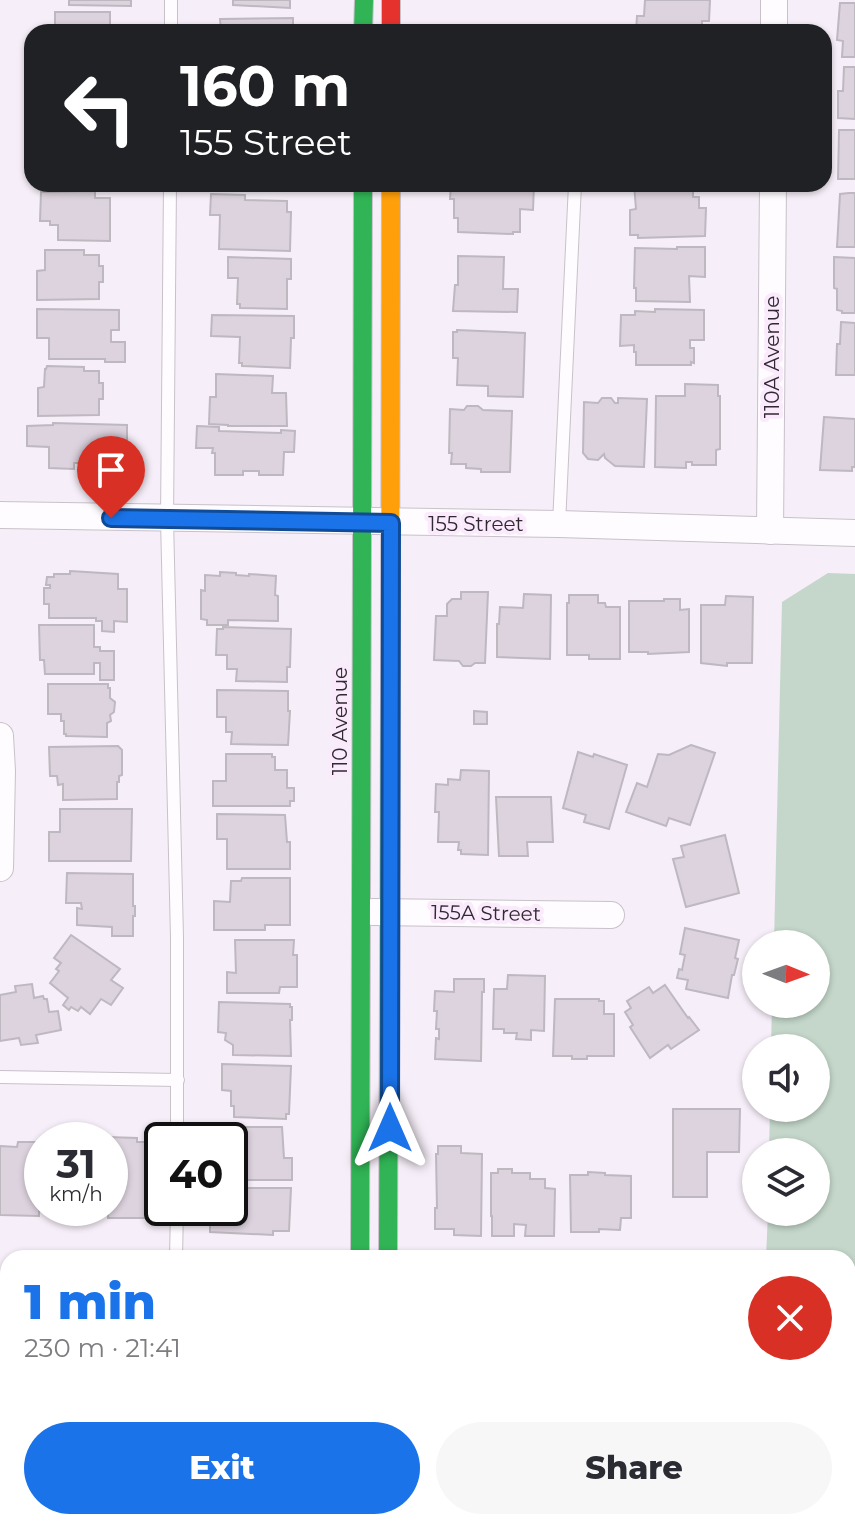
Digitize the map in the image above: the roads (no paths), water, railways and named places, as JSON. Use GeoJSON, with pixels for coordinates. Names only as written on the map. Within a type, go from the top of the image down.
{"type":"FeatureCollection","features":[{"type":"Feature","properties":{"kind":"street"},"geometry":{"type":"LineString","coordinates":[[363,24],[364,0]]}},
{"type":"Feature","properties":{"kind":"street"},"geometry":{"type":"LineString","coordinates":[[391,0],[391,24]]}},
{"type":"Feature","properties":{"kind":"street"},"geometry":{"type":"LineString","coordinates":[[774,0],[774,24]]}},
{"type":"Feature","properties":{"kind":"street","name":"110 Avenue"},"geometry":{"type":"LineString","coordinates":[[360,1250],[363,192]]}},
{"type":"Feature","properties":{"kind":"street"},"geometry":{"type":"LineString","coordinates":[[388,1250],[391,192]]}},
{"type":"Feature","properties":{"kind":"street","name":"110A Avenue"},"geometry":{"type":"LineString","coordinates":[[770,531],[773,192]]}},
{"type":"Feature","properties":{"kind":"street","name":"155 Street"},"geometry":{"type":"LineString","coordinates":[[0,515],[559,524],[855,533]]}},
{"type":"Feature","properties":{"kind":"street"},"geometry":{"type":"LineString","coordinates":[[0,736],[0,868]]}},
{"type":"Feature","properties":{"kind":"street","name":"155A Street"},"geometry":{"type":"LineString","coordinates":[[362,912],[611,915]]}},
{"type":"Feature","properties":{"kind":"lane"},"geometry":{"type":"LineString","coordinates":[[171,0],[171,24]]}},
{"type":"Feature","properties":{"kind":"lane"},"geometry":{"type":"LineString","coordinates":[[170,192],[167,519],[177,938],[177,1122]]}},
{"type":"Feature","properties":{"kind":"lane"},"geometry":{"type":"LineString","coordinates":[[559,524],[575,192]]}},
{"type":"Feature","properties":{"kind":"lane"},"geometry":{"type":"LineString","coordinates":[[0,1077],[178,1080]]}},
{"type":"Feature","properties":{"kind":"lane"},"geometry":{"type":"LineString","coordinates":[[176,1250],[177,1226]]}}]}
